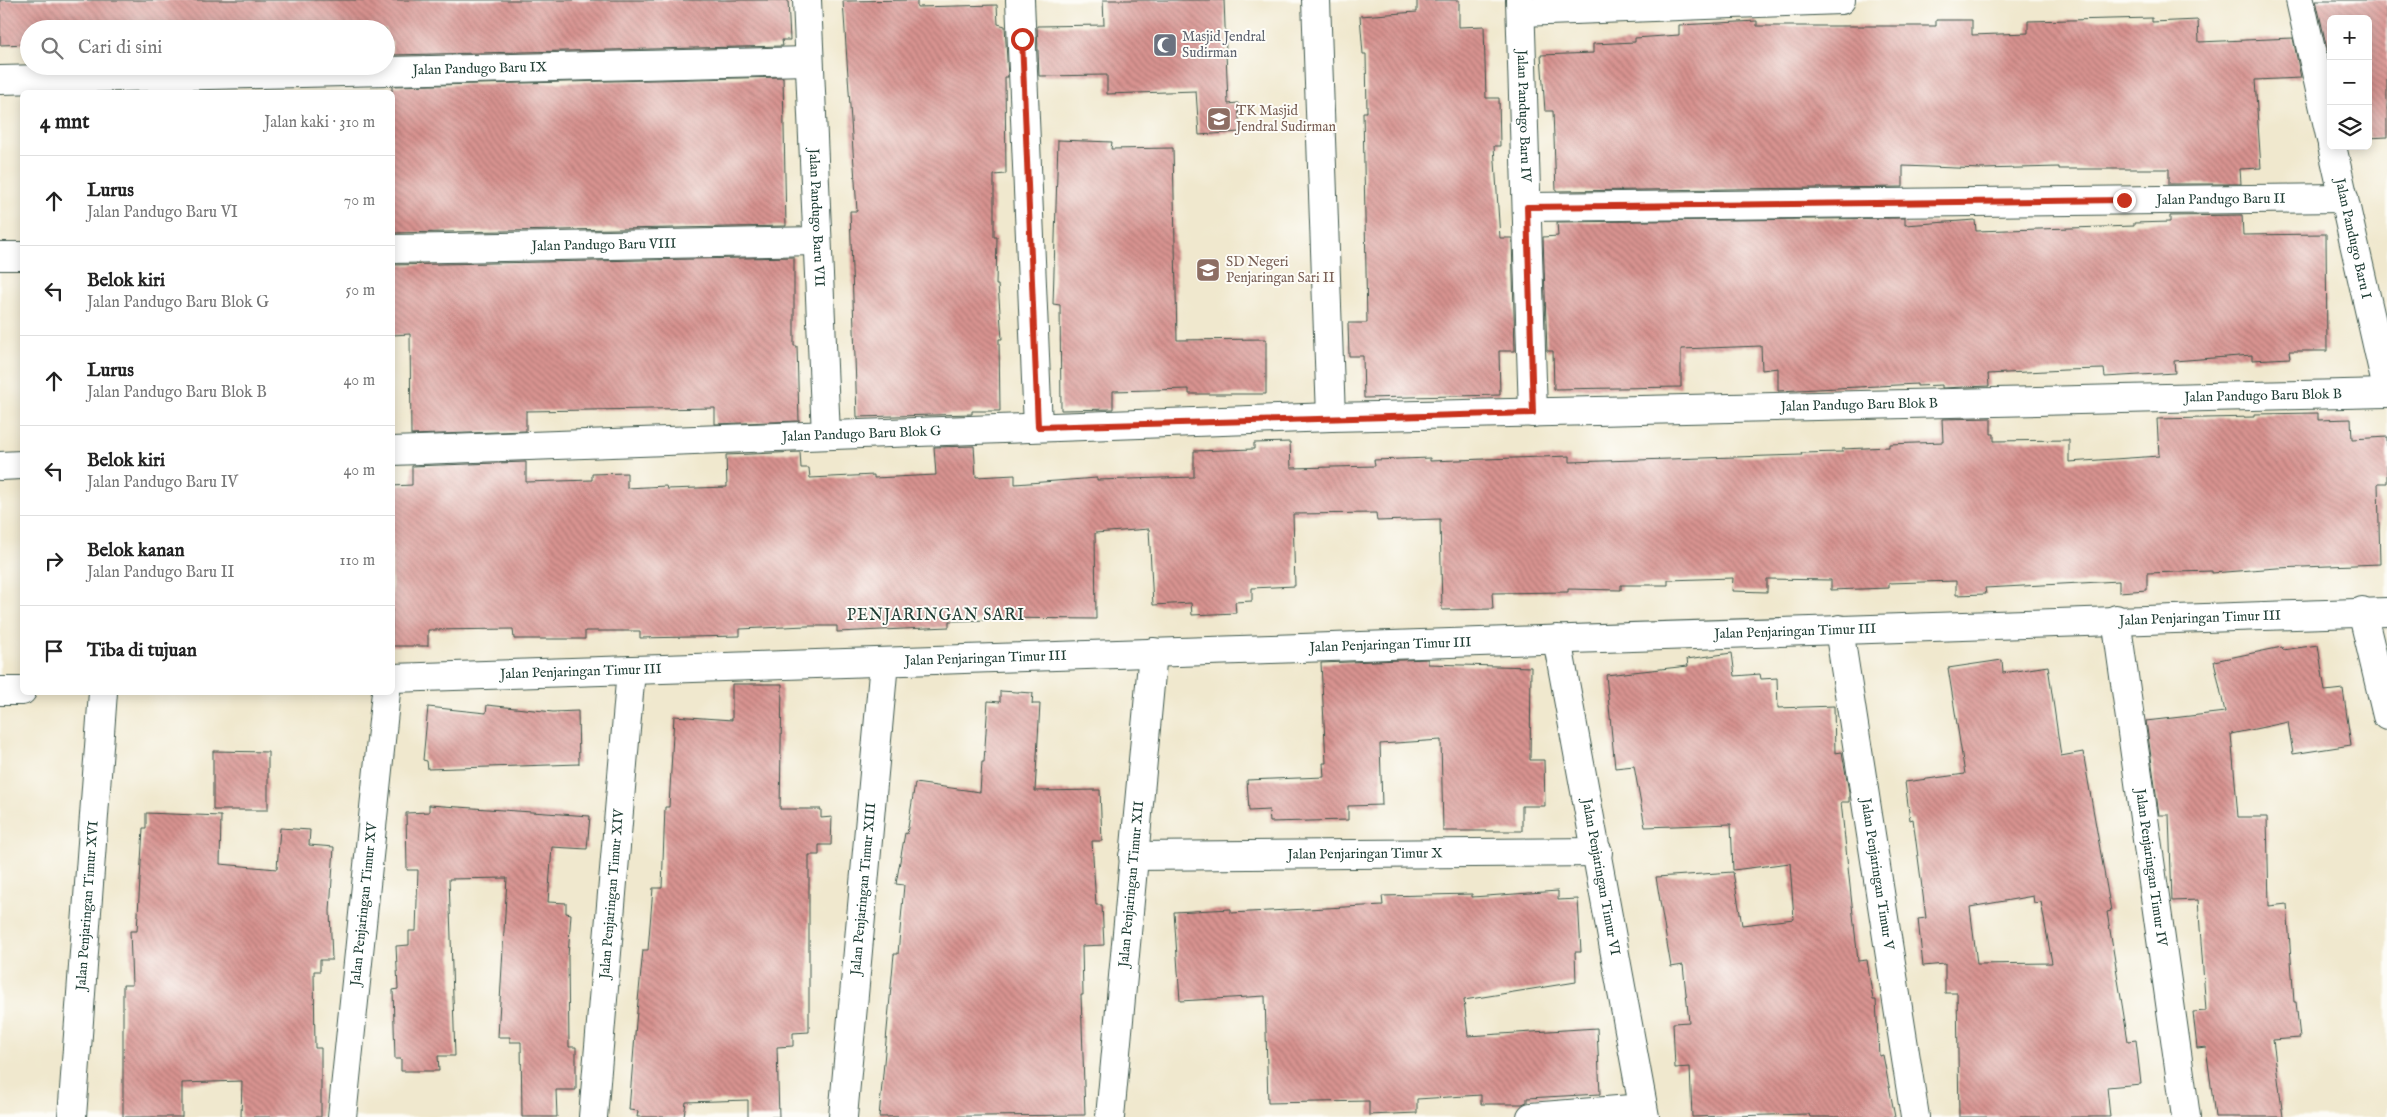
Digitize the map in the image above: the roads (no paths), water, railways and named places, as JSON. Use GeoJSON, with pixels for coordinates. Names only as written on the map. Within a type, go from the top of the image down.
{"type":"FeatureCollection","features":[{"type":"Feature","properties":{"kind":"street","name":"Jalan Pandugo Baru VII"},"geometry":{"type":"LineString","coordinates":[[807,0],[826,435]]}},
{"type":"Feature","properties":{"kind":"street"},"geometry":{"type":"LineString","coordinates":[[1020,0],[1038,427]]}},
{"type":"Feature","properties":{"kind":"street"},"geometry":{"type":"LineString","coordinates":[[1316,0],[1331,417]]}},
{"type":"Feature","properties":{"kind":"street"},"geometry":{"type":"LineString","coordinates":[[1520,6],[1841,0]]}},
{"type":"Feature","properties":{"kind":"street"},"geometry":{"type":"LineString","coordinates":[[2300,0],[2327,122]]}},
{"type":"Feature","properties":{"kind":"street","name":"Jalan Pandugo Baru IV"},"geometry":{"type":"LineString","coordinates":[[1520,6],[1533,413]]}},
{"type":"Feature","properties":{"kind":"street","name":"Jalan Pandugo Baru IX"},"geometry":{"type":"LineString","coordinates":[[395,70],[809,60]]}},
{"type":"Feature","properties":{"kind":"street","name":"Jalan Pandugo Baru IX"},"geometry":{"type":"LineString","coordinates":[[0,80],[202,75]]}},
{"type":"Feature","properties":{"kind":"street","name":"Jalan Pandugo Baru I"},"geometry":{"type":"LineString","coordinates":[[2333,150],[2387,389]]}},
{"type":"Feature","properties":{"kind":"street","name":"Jalan Pandugo Baru II"},"geometry":{"type":"LineString","coordinates":[[1527,207],[2344,198]]}},
{"type":"Feature","properties":{"kind":"street","name":"Jalan Pandugo Baru VIII"},"geometry":{"type":"LineString","coordinates":[[395,249],[817,241]]}},
{"type":"Feature","properties":{"kind":"street"},"geometry":{"type":"LineString","coordinates":[[0,256],[20,256]]}},
{"type":"Feature","properties":{"kind":"street","name":"Jalan Pandugo Baru Blok B"},"geometry":{"type":"LineString","coordinates":[[1331,417],[2387,394]]}},
{"type":"Feature","properties":{"kind":"street","name":"Jalan Pandugo Baru Blok G"},"geometry":{"type":"LineString","coordinates":[[395,451],[1331,417]]}},
{"type":"Feature","properties":{"kind":"street"},"geometry":{"type":"LineString","coordinates":[[0,466],[20,465]]}},
{"type":"Feature","properties":{"kind":"street"},"geometry":{"type":"LineString","coordinates":[[2375,611],[2387,716]]}},
{"type":"Feature","properties":{"kind":"street","name":"Jalan Penjaringan Timur III"},"geometry":{"type":"LineString","coordinates":[[395,678],[2375,611]]}},
{"type":"Feature","properties":{"kind":"street","name":"Jalan Penjaringan Timur IV"},"geometry":{"type":"LineString","coordinates":[[2116,619],[2186,1117]]}},
{"type":"Feature","properties":{"kind":"street","name":"Jalan Penjaringan Timur V"},"geometry":{"type":"LineString","coordinates":[[1839,629],[1914,1117]]}},
{"type":"Feature","properties":{"kind":"street","name":"Jalan Penjaringan Timur VI"},"geometry":{"type":"LineString","coordinates":[[1557,639],[1598,852],[1644,1113]]}},
{"type":"Feature","properties":{"kind":"street","name":"Jalan Penjaringan Timur XII"},"geometry":{"type":"LineString","coordinates":[[1110,1117],[1153,652]]}},
{"type":"Feature","properties":{"kind":"street","name":"Jalan Penjaringan Timur XIII"},"geometry":{"type":"LineString","coordinates":[[844,1117],[884,662]]}},
{"type":"Feature","properties":{"kind":"street","name":"Jalan Penjaringan Timur XIV"},"geometry":{"type":"LineString","coordinates":[[592,1117],[631,670]]}},
{"type":"Feature","properties":{"kind":"street"},"geometry":{"type":"LineString","coordinates":[[0,691],[20,691]]}},
{"type":"Feature","properties":{"kind":"street","name":"Jalan Penjaringan Timur XVI"},"geometry":{"type":"LineString","coordinates":[[72,1117],[103,695]]}},
{"type":"Feature","properties":{"kind":"street","name":"Jalan Penjaringan Timur XV"},"geometry":{"type":"LineString","coordinates":[[342,1117],[386,695]]}},
{"type":"Feature","properties":{"kind":"street","name":"Jalan Penjaringan Timur X"},"geometry":{"type":"LineString","coordinates":[[1134,856],[1598,852]]}},
{"type":"Feature","properties":{"kind":"street"},"geometry":{"type":"LineString","coordinates":[[1531,1117],[1644,1113]]}},
{"type":"Feature","properties":{"kind":"place","name":"Masjid Jendral Sudirman"},"geometry":{"type":"Point","coordinates":[1165,45]}},
{"type":"Feature","properties":{"kind":"place","name":"TK Masjid Jendral Sudirman"},"geometry":{"type":"Point","coordinates":[1219,119]}},
{"type":"Feature","properties":{"kind":"place","name":"SD Negeri Penjaringan Sari II"},"geometry":{"type":"Point","coordinates":[1208,270]}},
{"type":"Feature","properties":{"kind":"district","name":"PENJARINGAN SARI"},"geometry":{"type":"Point","coordinates":[936,616]}}]}
